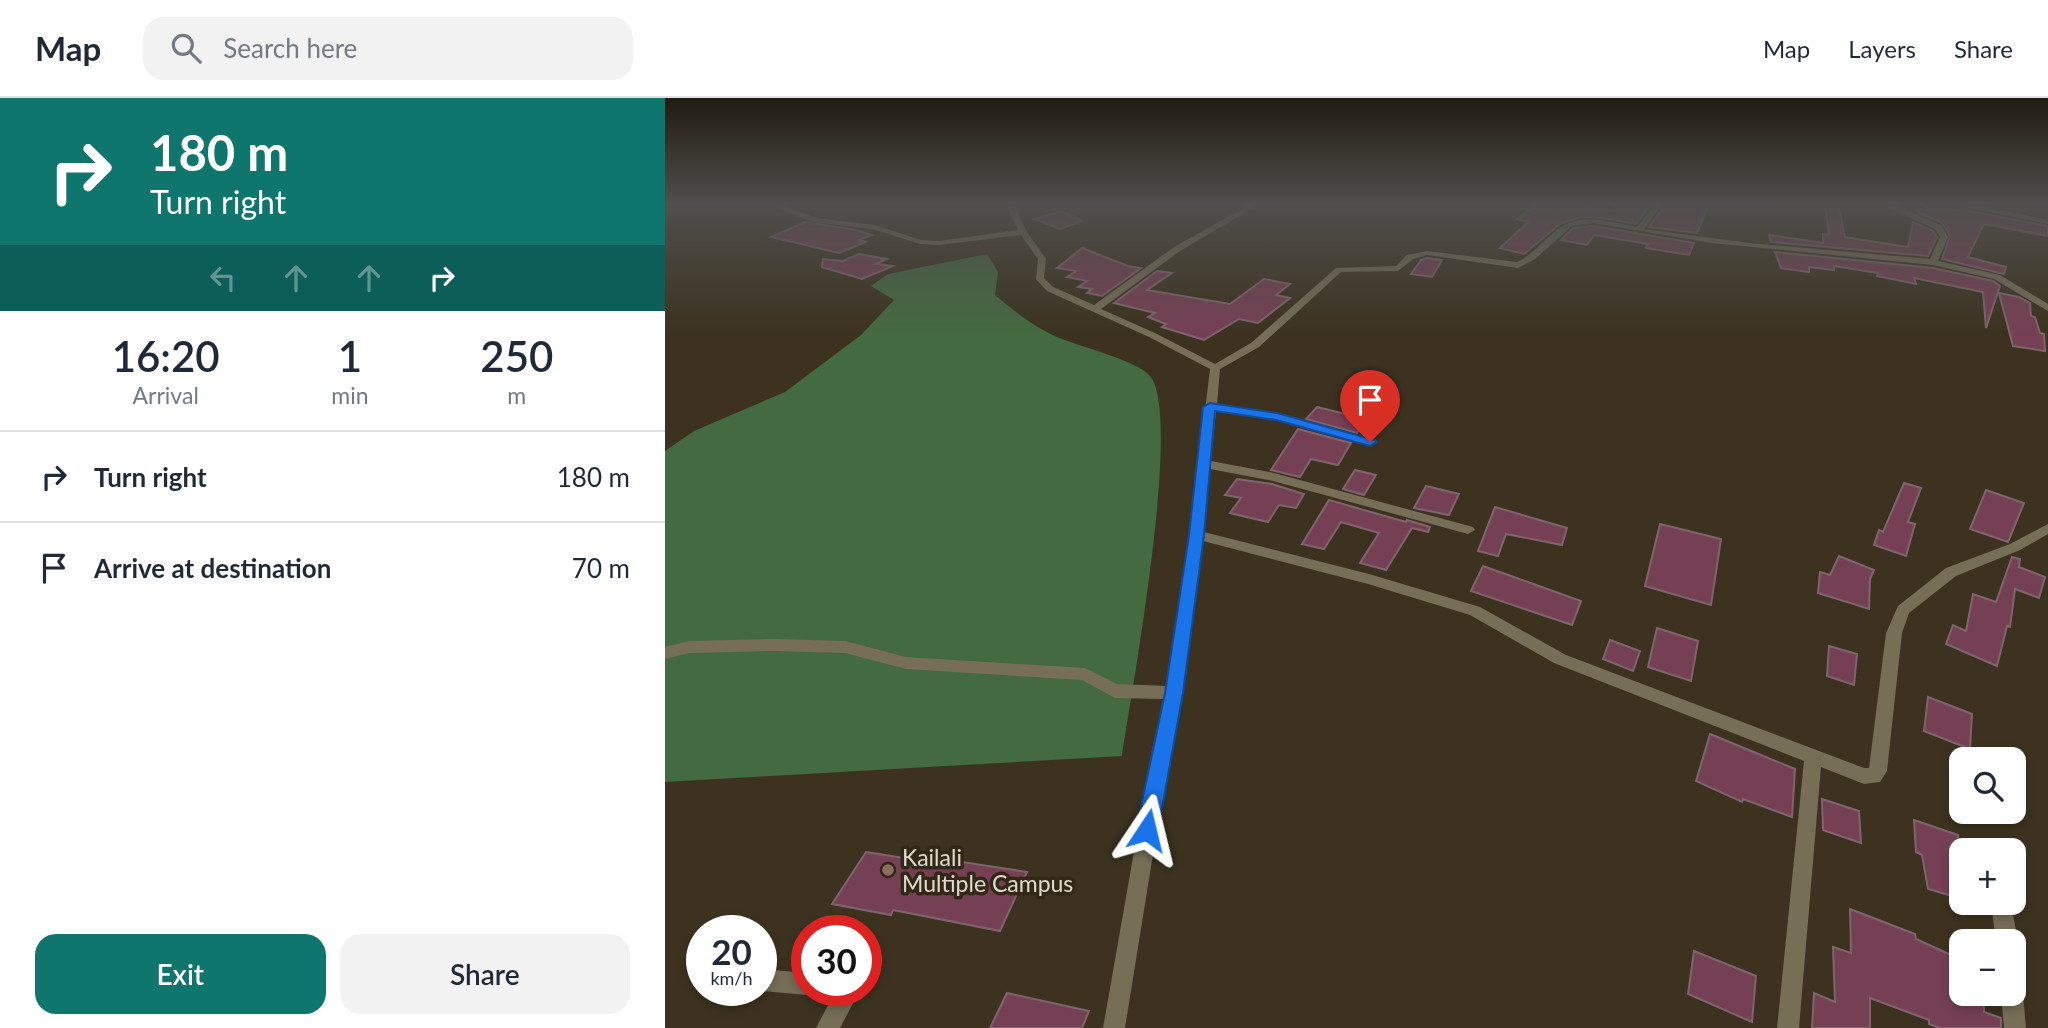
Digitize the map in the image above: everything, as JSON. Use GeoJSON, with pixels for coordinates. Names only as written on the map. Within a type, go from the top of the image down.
{"type":"FeatureCollection","features":[{"type":"Feature","properties":{"kind":"street"},"geometry":{"type":"LineString","coordinates":[[1034,247],[1042,259],[1041,279],[1050,289],[1152,335],[1215,368]]}},
{"type":"Feature","properties":{"kind":"street"},"geometry":{"type":"LineString","coordinates":[[1093,310],[1180,247]]}},
{"type":"Feature","properties":{"kind":"street"},"geometry":{"type":"LineString","coordinates":[[1215,368],[1255,345],[1339,270],[1398,268],[1410,257],[1427,253],[1518,265],[1543,247]]}},
{"type":"Feature","properties":{"kind":"street"},"geometry":{"type":"LineString","coordinates":[[1784,247],[1933,262],[1997,277],[2048,308]]}},
{"type":"Feature","properties":{"kind":"street"},"geometry":{"type":"LineString","coordinates":[[1933,262],[1939,247]]}},
{"type":"Feature","properties":{"kind":"street"},"geometry":{"type":"LineString","coordinates":[[1114,1028],[1158,768],[1174,693],[1197,535],[1215,368]]}},
{"type":"Feature","properties":{"kind":"street"},"geometry":{"type":"LineString","coordinates":[[1210,407],[1277,416],[1370,442]]}},
{"type":"Feature","properties":{"kind":"street"},"geometry":{"type":"LineString","coordinates":[[1205,464],[1274,477],[1468,530]]}},
{"type":"Feature","properties":{"kind":"street"},"geometry":{"type":"LineString","coordinates":[[1197,535],[1369,579],[1475,611],[1560,659],[1813,757],[1864,776],[1874,776],[1878,771],[1894,633],[1903,610],[1951,572],[2015,547],[2048,528]]}},
{"type":"Feature","properties":{"kind":"street"},"geometry":{"type":"LineString","coordinates":[[665,653],[689,647],[845,647],[906,663],[1085,674],[1115,691],[1174,693]]}},
{"type":"Feature","properties":{"kind":"street"},"geometry":{"type":"LineString","coordinates":[[1788,1028],[1813,757]]}},
{"type":"Feature","properties":{"kind":"street"},"geometry":{"type":"LineString","coordinates":[[827,1028],[840,1006]]}},
{"type":"Feature","properties":{"kind":"street"},"geometry":{"type":"LineString","coordinates":[[2013,1006],[2015,1028]]}},
{"type":"Feature","properties":{"kind":"green space"},"geometry":{"type":"Polygon","coordinates":[[[987,254],[998,272],[995,295],[1049,333],[1143,370],[1150,376],[1159,401],[1161,443],[1152,557],[1122,756],[665,782],[665,451],[694,431],[785,392],[861,335],[894,300],[871,286],[888,274],[987,254]]]}},
{"type":"Feature","properties":{"kind":"building"},"geometry":{"type":"Polygon","coordinates":[[[815,247],[853,247],[839,253],[815,247]]]}},
{"type":"Feature","properties":{"kind":"building"},"geometry":{"type":"Polygon","coordinates":[[[1501,247],[1532,247],[1524,254],[1501,247]]]}},
{"type":"Feature","properties":{"kind":"building"},"geometry":{"type":"Polygon","coordinates":[[[1646,247],[1692,247],[1689,255],[1646,247]]]}},
{"type":"Feature","properties":{"kind":"building"},"geometry":{"type":"Polygon","coordinates":[[[1832,247],[1932,247],[1928,256],[1832,247]]]}},
{"type":"Feature","properties":{"kind":"building"},"geometry":{"type":"Polygon","coordinates":[[[1946,247],[1973,247],[1968,257],[2006,267],[2004,274],[1942,259],[1946,247]]]}},
{"type":"Feature","properties":{"kind":"building"},"geometry":{"type":"Polygon","coordinates":[[[1082,248],[1128,266],[1141,268],[1102,296],[1087,293],[1092,289],[1078,287],[1087,281],[1067,277],[1076,271],[1057,268],[1082,248]]]}},
{"type":"Feature","properties":{"kind":"building"},"geometry":{"type":"Polygon","coordinates":[[[1775,252],[1933,268],[1993,281],[2000,286],[1986,328],[1983,292],[1914,278],[1916,284],[1877,276],[1878,273],[1834,266],[1834,270],[1809,267],[1809,272],[1781,268],[1775,252]]]}},
{"type":"Feature","properties":{"kind":"building"},"geometry":{"type":"Polygon","coordinates":[[[859,254],[887,259],[876,264],[893,266],[862,279],[822,267],[823,259],[843,261],[859,254]]]}},
{"type":"Feature","properties":{"kind":"building"},"geometry":{"type":"Polygon","coordinates":[[[1421,260],[1442,260],[1432,277],[1411,274],[1421,260]]]}},
{"type":"Feature","properties":{"kind":"building"},"geometry":{"type":"Polygon","coordinates":[[[1157,271],[1172,273],[1147,290],[1230,304],[1264,279],[1290,284],[1276,295],[1290,298],[1258,323],[1239,319],[1204,340],[1162,327],[1166,324],[1148,317],[1155,313],[1114,303],[1157,271]]]}},
{"type":"Feature","properties":{"kind":"building"},"geometry":{"type":"Polygon","coordinates":[[[1999,293],[2019,297],[2030,303],[2031,316],[2035,317],[2040,333],[2044,334],[2045,351],[2013,346],[1999,293]]]}},
{"type":"Feature","properties":{"kind":"building"},"geometry":{"type":"Polygon","coordinates":[[[1317,407],[1365,419],[1357,433],[1306,419],[1317,407]]]}},
{"type":"Feature","properties":{"kind":"building"},"geometry":{"type":"Polygon","coordinates":[[[1298,429],[1351,443],[1338,465],[1311,459],[1300,477],[1271,470],[1298,429]]]}},
{"type":"Feature","properties":{"kind":"building"},"geometry":{"type":"Polygon","coordinates":[[[1355,470],[1376,475],[1364,495],[1343,489],[1355,470]]]}},
{"type":"Feature","properties":{"kind":"building"},"geometry":{"type":"Polygon","coordinates":[[[1237,479],[1272,484],[1304,494],[1296,508],[1279,505],[1268,522],[1230,513],[1241,498],[1225,495],[1237,479]]]}},
{"type":"Feature","properties":{"kind":"building"},"geometry":{"type":"Polygon","coordinates":[[[1904,483],[1921,488],[1908,522],[1915,524],[1906,556],[1874,545],[1879,530],[1883,532],[1904,483]]]}},
{"type":"Feature","properties":{"kind":"building"},"geometry":{"type":"Polygon","coordinates":[[[1426,486],[1459,494],[1449,515],[1414,508],[1426,486]]]}},
{"type":"Feature","properties":{"kind":"building"},"geometry":{"type":"Polygon","coordinates":[[[1986,490],[2024,503],[2008,542],[1970,529],[1986,490]]]}},
{"type":"Feature","properties":{"kind":"building"},"geometry":{"type":"Polygon","coordinates":[[[1329,500],[1430,527],[1428,532],[1412,528],[1386,570],[1360,563],[1379,533],[1341,522],[1324,549],[1302,544],[1329,500]]]}},
{"type":"Feature","properties":{"kind":"building"},"geometry":{"type":"Polygon","coordinates":[[[1495,507],[1567,528],[1562,545],[1506,534],[1498,556],[1478,551],[1495,507]]]}},
{"type":"Feature","properties":{"kind":"building"},"geometry":{"type":"Polygon","coordinates":[[[1660,524],[1721,539],[1711,605],[1645,586],[1660,524]]]}},
{"type":"Feature","properties":{"kind":"building"},"geometry":{"type":"Polygon","coordinates":[[[1839,556],[1874,570],[1870,579],[1869,609],[1818,593],[1820,572],[1830,575],[1839,556]]]}},
{"type":"Feature","properties":{"kind":"building"},"geometry":{"type":"Polygon","coordinates":[[[2012,557],[2020,559],[2019,567],[2045,577],[2039,598],[2015,589],[2010,627],[2007,626],[1997,666],[1946,644],[1953,625],[1966,631],[1973,594],[1996,602],[2012,557]]]}},
{"type":"Feature","properties":{"kind":"building"},"geometry":{"type":"Polygon","coordinates":[[[1483,566],[1581,601],[1572,625],[1471,591],[1483,566]]]}},
{"type":"Feature","properties":{"kind":"building"},"geometry":{"type":"Polygon","coordinates":[[[1657,628],[1698,641],[1691,681],[1648,667],[1657,628]]]}},
{"type":"Feature","properties":{"kind":"building"},"geometry":{"type":"Polygon","coordinates":[[[1610,640],[1640,651],[1633,671],[1603,659],[1610,640]]]}},
{"type":"Feature","properties":{"kind":"building"},"geometry":{"type":"Polygon","coordinates":[[[1829,646],[1857,654],[1854,685],[1827,676],[1829,646]]]}},
{"type":"Feature","properties":{"kind":"building"},"geometry":{"type":"Polygon","coordinates":[[[1928,697],[1972,714],[1970,747],[1924,731],[1928,697]]]}},
{"type":"Feature","properties":{"kind":"building"},"geometry":{"type":"Polygon","coordinates":[[[1710,734],[1795,769],[1792,817],[1743,799],[1742,802],[1696,781],[1710,734]]]}},
{"type":"Feature","properties":{"kind":"building"},"geometry":{"type":"Polygon","coordinates":[[[1822,799],[1859,811],[1861,843],[1823,830],[1822,799]]]}},
{"type":"Feature","properties":{"kind":"building"},"geometry":{"type":"Polygon","coordinates":[[[1914,820],[1958,835],[1958,838],[1949,838],[1949,895],[1928,889],[1922,855],[1916,852],[1914,820]]]}},
{"type":"Feature","properties":{"kind":"building"},"geometry":{"type":"Polygon","coordinates":[[[866,852],[954,866],[956,861],[1027,872],[1000,931],[893,910],[891,915],[832,904],[866,852]]]}},
{"type":"Feature","properties":{"kind":"building"},"geometry":{"type":"Polygon","coordinates":[[[1850,909],[1915,934],[1916,939],[1949,954],[1949,1006],[1984,1006],[1984,1012],[2001,1018],[2001,1028],[1940,1028],[1929,1024],[1929,1020],[1870,998],[1870,1028],[1812,1028],[1814,993],[1835,1002],[1833,947],[1851,953],[1850,909]]]}},
{"type":"Feature","properties":{"kind":"building"},"geometry":{"type":"Polygon","coordinates":[[[1694,951],[1756,976],[1752,1022],[1688,994],[1694,951]]]}},
{"type":"Feature","properties":{"kind":"building"},"geometry":{"type":"Polygon","coordinates":[[[1007,993],[1089,1011],[1082,1028],[990,1028],[1007,993]]]}},
{"type":"Feature","properties":{"kind":"place","name":"Kailali Multiple Campus"},"geometry":{"type":"Point","coordinates":[888,870]}},
{"type":"Feature","properties":{"kind":"route"},"geometry":{"type":"LineString","coordinates":[[1147,830],[1174,693],[1197,535],[1210,407],[1277,416],[1370,442]]}}]}
